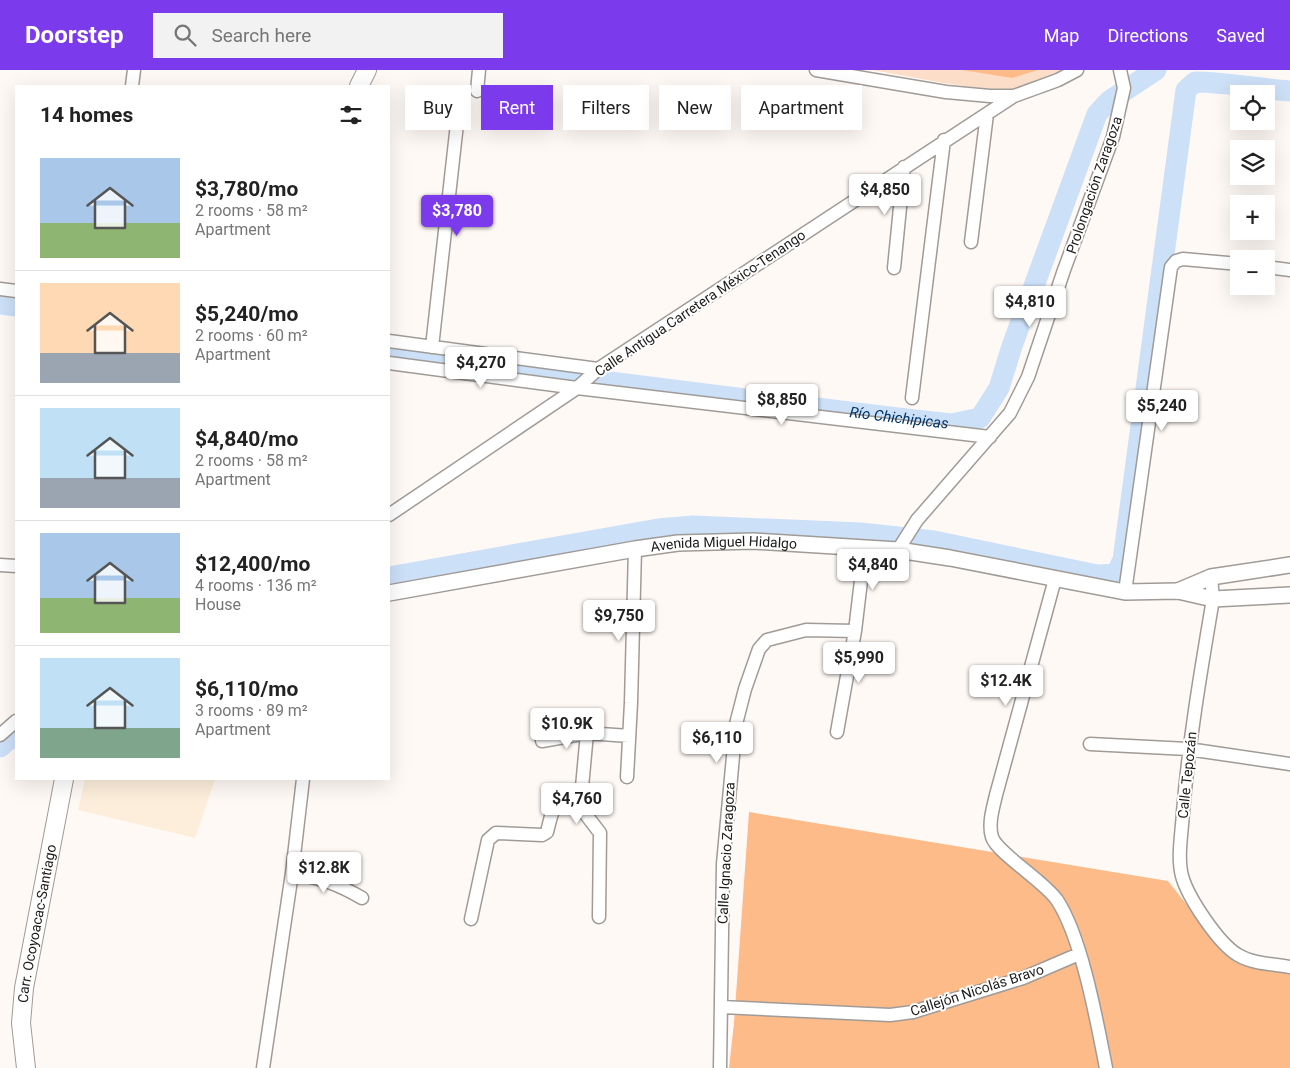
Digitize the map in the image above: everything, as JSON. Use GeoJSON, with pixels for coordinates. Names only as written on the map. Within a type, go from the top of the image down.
{"type":"FeatureCollection","features":[{"type":"Feature","properties":{"kind":"main road"},"geometry":{"type":"LineString","coordinates":[[347,85],[355,70]]}},
{"type":"Feature","properties":{"kind":"main road"},"geometry":{"type":"LineString","coordinates":[[360,85],[367,70]]}},
{"type":"Feature","properties":{"kind":"main road","name":"Carr. Ocoyoacac-Santiago"},"geometry":{"type":"LineString","coordinates":[[26,1068],[21,1024],[24,988],[64,780]]}},
{"type":"Feature","properties":{"kind":"street"},"geometry":{"type":"LineString","coordinates":[[132,85],[134,70]]}},
{"type":"Feature","properties":{"kind":"street"},"geometry":{"type":"LineString","coordinates":[[477,91],[480,70]]}},
{"type":"Feature","properties":{"kind":"street"},"geometry":{"type":"LineString","coordinates":[[816,70],[954,93],[1014,96],[1058,80],[1077,70]]}},
{"type":"Feature","properties":{"kind":"street","name":"Prolongación Zaragoza"},"geometry":{"type":"LineString","coordinates":[[899,547],[917,520],[1010,413],[1028,377],[1064,270],[1113,137],[1122,104],[1124,88],[1120,70]]}},
{"type":"Feature","properties":{"kind":"street","name":"Calle Antigua Carretera México-Tenango"},"geometry":{"type":"LineString","coordinates":[[390,514],[578,387],[595,372],[944,140],[1014,96]]}},
{"type":"Feature","properties":{"kind":"street"},"geometry":{"type":"LineString","coordinates":[[971,242],[987,114]]}},
{"type":"Feature","properties":{"kind":"street"},"geometry":{"type":"LineString","coordinates":[[432,347],[456,130]]}},
{"type":"Feature","properties":{"kind":"street"},"geometry":{"type":"LineString","coordinates":[[912,398],[944,140]]}},
{"type":"Feature","properties":{"kind":"street"},"geometry":{"type":"LineString","coordinates":[[894,268],[904,167]]}},
{"type":"Feature","properties":{"kind":"street"},"geometry":{"type":"LineString","coordinates":[[1125,592],[1171,267],[1176,261],[1183,259],[1230,263]]}},
{"type":"Feature","properties":{"kind":"street"},"geometry":{"type":"LineString","coordinates":[[1275,268],[1290,270]]}},
{"type":"Feature","properties":{"kind":"street"},"geometry":{"type":"LineString","coordinates":[[0,289],[15,291]]}},
{"type":"Feature","properties":{"kind":"street"},"geometry":{"type":"LineString","coordinates":[[390,341],[595,372]]}},
{"type":"Feature","properties":{"kind":"street"},"geometry":{"type":"LineString","coordinates":[[390,363],[990,437]]}},
{"type":"Feature","properties":{"kind":"street","name":"Avenida Miguel Hidalgo"},"geometry":{"type":"LineString","coordinates":[[390,593],[635,549],[678,543],[753,541],[899,547],[1125,592],[1178,590],[1213,599],[1290,595]]}},
{"type":"Feature","properties":{"kind":"street"},"geometry":{"type":"LineString","coordinates":[[837,732],[855,631],[865,547]]}},
{"type":"Feature","properties":{"kind":"street"},"geometry":{"type":"LineString","coordinates":[[626,777],[635,549]]}},
{"type":"Feature","properties":{"kind":"street"},"geometry":{"type":"LineString","coordinates":[[0,565],[15,566]]}},
{"type":"Feature","properties":{"kind":"street","name":"Avenida Miguel Hidalgo"},"geometry":{"type":"LineString","coordinates":[[1178,590],[1211,577],[1290,565]]}},
{"type":"Feature","properties":{"kind":"street","name":"Calle Tepozán"},"geometry":{"type":"LineString","coordinates":[[1211,577],[1213,599],[1188,748],[1181,841],[1182,875],[1191,900],[1216,932],[1238,955],[1254,961],[1290,967]]}},
{"type":"Feature","properties":{"kind":"street"},"geometry":{"type":"LineString","coordinates":[[1055,579],[996,796],[991,826],[992,838],[1000,848],[1048,888],[1058,901],[1079,954],[1106,1068]]}},
{"type":"Feature","properties":{"kind":"street","name":"Calle Ignacio Zaragoza"},"geometry":{"type":"LineString","coordinates":[[720,1068],[723,864],[731,767],[736,724],[759,649],[767,640],[806,630],[855,631]]}},
{"type":"Feature","properties":{"kind":"street"},"geometry":{"type":"LineString","coordinates":[[0,735],[15,722]]}},
{"type":"Feature","properties":{"kind":"street"},"geometry":{"type":"LineString","coordinates":[[542,741],[587,733],[629,736]]}},
{"type":"Feature","properties":{"kind":"street"},"geometry":{"type":"LineString","coordinates":[[587,733],[581,798],[584,812],[600,833],[599,917]]}},
{"type":"Feature","properties":{"kind":"street"},"geometry":{"type":"LineString","coordinates":[[1090,744],[1188,748],[1290,764]]}},
{"type":"Feature","properties":{"kind":"street"},"geometry":{"type":"LineString","coordinates":[[263,1068],[292,873],[303,780]]}},
{"type":"Feature","properties":{"kind":"street"},"geometry":{"type":"LineString","coordinates":[[471,919],[488,840],[491,836],[496,833],[542,835],[547,832],[556,805],[560,802],[581,798]]}},
{"type":"Feature","properties":{"kind":"street"},"geometry":{"type":"LineString","coordinates":[[292,873],[330,881],[362,898]]}},
{"type":"Feature","properties":{"kind":"street","name":"Callejón Nicolás Bravo"},"geometry":{"type":"LineString","coordinates":[[722,1007],[890,1015],[913,1012],[1023,978],[1079,954]]}},
{"type":"Feature","properties":{"kind":"shaded area"},"geometry":{"type":"Polygon","coordinates":[[[872,70],[1071,70],[1013,92],[949,84],[872,70]]]}},
{"type":"Feature","properties":{"kind":"shaded area"},"geometry":{"type":"Polygon","coordinates":[[[962,70],[1038,70],[1012,78],[962,70]]]}},
{"type":"Feature","properties":{"kind":"shaded area"},"geometry":{"type":"Polygon","coordinates":[[[85,780],[215,780],[195,838],[78,810],[85,780]]]}},
{"type":"Feature","properties":{"kind":"shaded area"},"geometry":{"type":"Polygon","coordinates":[[[749,812],[1168,881],[1229,958],[1290,966],[1290,1068],[729,1068],[749,812]]]}},
{"type":"Feature","properties":{"kind":"waterway","name":"Río Chichipicas"},"geometry":{"type":"LineString","coordinates":[[390,354],[951,424],[980,418],[999,388],[1012,346],[1097,114],[1109,101],[1156,70]]}},
{"type":"Feature","properties":{"kind":"waterway"},"geometry":{"type":"LineString","coordinates":[[390,577],[658,529],[693,526],[861,533],[934,541],[1097,575],[1116,574],[1123,560],[1186,90],[1195,82],[1290,91]]}},
{"type":"Feature","properties":{"kind":"waterway","name":"Río Chichipicas"},"geometry":{"type":"LineString","coordinates":[[0,304],[15,306]]}},
{"type":"Feature","properties":{"kind":"waterway"},"geometry":{"type":"LineString","coordinates":[[0,747],[15,734]]}}]}
